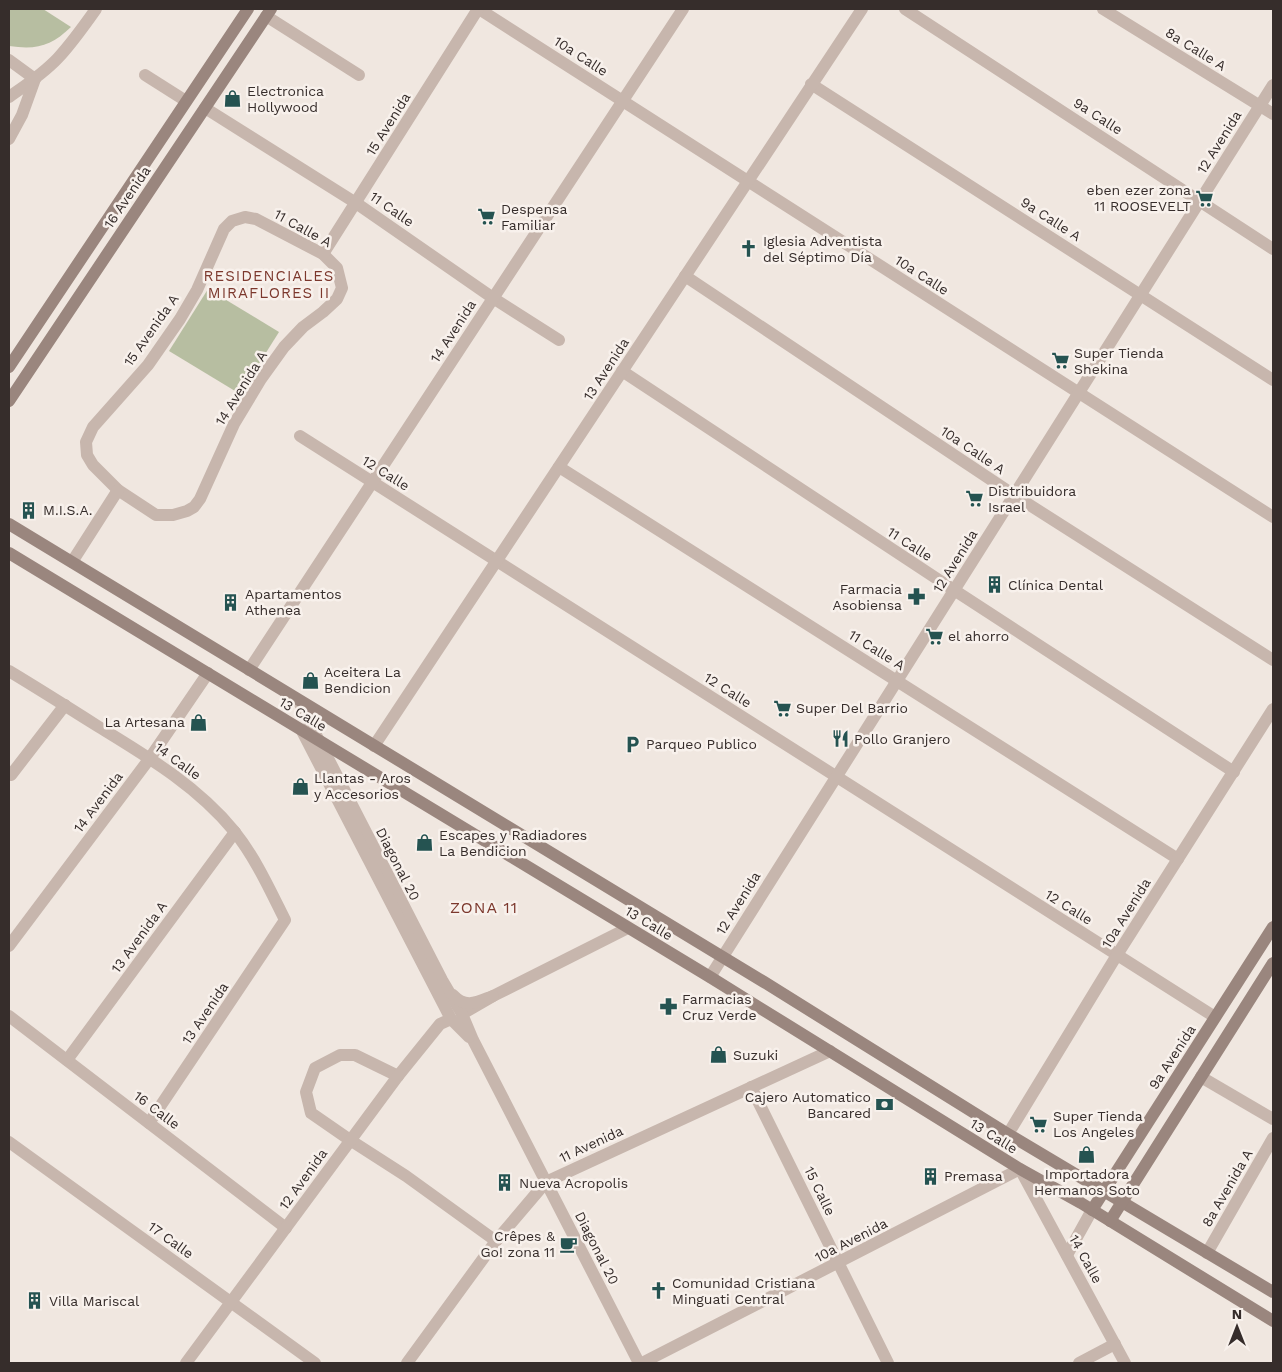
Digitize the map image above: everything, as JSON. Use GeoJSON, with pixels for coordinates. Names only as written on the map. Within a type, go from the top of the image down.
{"type":"FeatureCollection","features":[{"type":"Feature","properties":{"kind":"main road","name":"16 Avenida"},"geometry":{"type":"LineString","coordinates":[[9,368],[248,9]]}},
{"type":"Feature","properties":{"kind":"main road","name":"16 Avenida"},"geometry":{"type":"LineString","coordinates":[[9,401],[268,13]]}},
{"type":"Feature","properties":{"kind":"main road","name":"13 Calle"},"geometry":{"type":"LineString","coordinates":[[9,524],[722,957],[1008,1134],[1273,1292]]}},
{"type":"Feature","properties":{"kind":"main road","name":"13 Calle"},"geometry":{"type":"LineString","coordinates":[[9,553],[710,977],[1020,1170],[1092,1210],[1273,1321]]}},
{"type":"Feature","properties":{"kind":"main road","name":"9a Avenida"},"geometry":{"type":"LineString","coordinates":[[1092,1210],[1273,928]]}},
{"type":"Feature","properties":{"kind":"main road"},"geometry":{"type":"LineString","coordinates":[[1110,1221],[1273,963]]}},
{"type":"Feature","properties":{"kind":"street"},"geometry":{"type":"LineString","coordinates":[[9,97],[35,79],[57,59],[96,9]]}},
{"type":"Feature","properties":{"kind":"street","name":"10a Calle"},"geometry":{"type":"LineString","coordinates":[[479,9],[1273,517]]}},
{"type":"Feature","properties":{"kind":"street","name":"15 Avenida"},"geometry":{"type":"LineString","coordinates":[[323,254],[479,9]]}},
{"type":"Feature","properties":{"kind":"street","name":"14 Avenida"},"geometry":{"type":"LineString","coordinates":[[249,670],[683,9]]}},
{"type":"Feature","properties":{"kind":"street","name":"13 Avenida"},"geometry":{"type":"LineString","coordinates":[[374,746],[862,9]]}},
{"type":"Feature","properties":{"kind":"street","name":"9a Calle"},"geometry":{"type":"LineString","coordinates":[[906,9],[1273,249]]}},
{"type":"Feature","properties":{"kind":"street","name":"8a Calle A"},"geometry":{"type":"LineString","coordinates":[[1102,9],[1273,114]]}},
{"type":"Feature","properties":{"kind":"street"},"geometry":{"type":"LineString","coordinates":[[268,13],[359,75]]}},
{"type":"Feature","properties":{"kind":"street"},"geometry":{"type":"LineString","coordinates":[[9,60],[35,79]]}},
{"type":"Feature","properties":{"kind":"street"},"geometry":{"type":"LineString","coordinates":[[146,75],[186,102]]}},
{"type":"Feature","properties":{"kind":"street"},"geometry":{"type":"LineString","coordinates":[[9,139],[22,115],[35,79]]}},
{"type":"Feature","properties":{"kind":"street","name":"9a Calle A"},"geometry":{"type":"LineString","coordinates":[[812,84],[1273,380]]}},
{"type":"Feature","properties":{"kind":"street","name":"12 Avenida"},"geometry":{"type":"LineString","coordinates":[[710,977],[1273,85]]}},
{"type":"Feature","properties":{"kind":"street","name":"11 Calle"},"geometry":{"type":"LineString","coordinates":[[205,108],[356,202],[493,298],[559,340]]}},
{"type":"Feature","properties":{"kind":"street","name":"11 Calle A"},"geometry":{"type":"LineString","coordinates":[[232,222],[245,217],[256,219],[323,254],[337,268],[342,288]]}},
{"type":"Feature","properties":{"kind":"street","name":"15 Avenida A"},"geometry":{"type":"LineString","coordinates":[[118,490],[89,461],[86,442],[93,427],[148,365],[180,319],[197,290],[221,233],[232,222]]}},
{"type":"Feature","properties":{"kind":"street","name":"10a Calle A"},"geometry":{"type":"LineString","coordinates":[[685,276],[1014,495],[1273,660]]}},
{"type":"Feature","properties":{"kind":"street","name":"14 Avenida A"},"geometry":{"type":"LineString","coordinates":[[118,490],[156,515],[173,515],[194,507],[200,500],[234,424],[261,379],[284,347],[303,327],[337,299],[342,288]]}},
{"type":"Feature","properties":{"kind":"street","name":"11 Calle"},"geometry":{"type":"LineString","coordinates":[[622,371],[1234,772]]}},
{"type":"Feature","properties":{"kind":"street","name":"12 Calle"},"geometry":{"type":"LineString","coordinates":[[300,436],[1215,1018]]}},
{"type":"Feature","properties":{"kind":"street","name":"11 Calle A"},"geometry":{"type":"LineString","coordinates":[[559,467],[1178,859]]}},
{"type":"Feature","properties":{"kind":"street"},"geometry":{"type":"LineString","coordinates":[[72,562],[118,490]]}},
{"type":"Feature","properties":{"kind":"street","name":"14 Calle"},"geometry":{"type":"LineString","coordinates":[[9,671],[150,758],[180,779],[210,804],[235,832],[262,875],[285,920]]}},
{"type":"Feature","properties":{"kind":"street","name":"14 Avenida"},"geometry":{"type":"LineString","coordinates":[[9,946],[150,758],[208,673]]}},
{"type":"Feature","properties":{"kind":"street","name":"Diagonal 20"},"geometry":{"type":"LineString","coordinates":[[298,700],[442,980],[457,1017]]}},
{"type":"Feature","properties":{"kind":"street"},"geometry":{"type":"LineString","coordinates":[[11,775],[65,705]]}},
{"type":"Feature","properties":{"kind":"street","name":"10a Avenida"},"geometry":{"type":"LineString","coordinates":[[1008,1134],[1117,955],[1273,709]]}},
{"type":"Feature","properties":{"kind":"street","name":"Diagonal 20"},"geometry":{"type":"LineString","coordinates":[[302,731],[457,1017],[473,1040],[641,1363]]}},
{"type":"Feature","properties":{"kind":"street","name":"13 Avenida A"},"geometry":{"type":"LineString","coordinates":[[67,1060],[235,832]]}},
{"type":"Feature","properties":{"kind":"street","name":"13 Avenida"},"geometry":{"type":"LineString","coordinates":[[149,1123],[285,920]]}},
{"type":"Feature","properties":{"kind":"street","name":"12 Avenida"},"geometry":{"type":"LineString","coordinates":[[186,1363],[350,1140],[440,1024],[628,928]]}},
{"type":"Feature","properties":{"kind":"street"},"geometry":{"type":"LineString","coordinates":[[442,980],[458,1001],[464,1003],[477,1002],[493,996]]}},
{"type":"Feature","properties":{"kind":"street","name":"16 Calle"},"geometry":{"type":"LineString","coordinates":[[9,1016],[286,1228]]}},
{"type":"Feature","properties":{"kind":"street","name":"11 Avenida"},"geometry":{"type":"LineString","coordinates":[[407,1363],[496,1241],[546,1182],[830,1051]]}},
{"type":"Feature","properties":{"kind":"street"},"geometry":{"type":"LineString","coordinates":[[398,1076],[355,1054],[340,1054],[315,1068],[306,1092],[311,1113],[406,1176],[496,1241]]}},
{"type":"Feature","properties":{"kind":"street"},"geometry":{"type":"LineString","coordinates":[[1201,1077],[1273,1120]]}},
{"type":"Feature","properties":{"kind":"street","name":"15 Calle"},"geometry":{"type":"LineString","coordinates":[[751,1087],[888,1363]]}},
{"type":"Feature","properties":{"kind":"street","name":"8a Avenida A"},"geometry":{"type":"LineString","coordinates":[[1207,1253],[1273,1138]]}},
{"type":"Feature","properties":{"kind":"street","name":"17 Calle"},"geometry":{"type":"LineString","coordinates":[[9,1142],[315,1363]]}},
{"type":"Feature","properties":{"kind":"street","name":"10a Avenida"},"geometry":{"type":"LineString","coordinates":[[641,1363],[1020,1170]]}},
{"type":"Feature","properties":{"kind":"street","name":"14 Calle"},"geometry":{"type":"LineString","coordinates":[[1020,1170],[1125,1363]]}},
{"type":"Feature","properties":{"kind":"street","name":"9a Avenida"},"geometry":{"type":"LineString","coordinates":[[1067,1255],[1092,1210]]}},
{"type":"Feature","properties":{"kind":"street"},"geometry":{"type":"LineString","coordinates":[[1079,1363],[1116,1344]]}},
{"type":"Feature","properties":{"kind":"green space"},"geometry":{"type":"Polygon","coordinates":[[[9,9],[43,9],[71,27],[57,39],[43,45],[36,47],[9,46],[9,9]]]}},
{"type":"Feature","properties":{"kind":"green space"},"geometry":{"type":"Polygon","coordinates":[[[208,289],[279,332],[240,394],[169,351],[208,289]]]}},
{"type":"Feature","properties":{"kind":"place","name":"Electronica Hollywood"},"geometry":{"type":"Point","coordinates":[233,99]}},
{"type":"Feature","properties":{"kind":"place","name":"eben ezer zona 11 ROOSEVELT"},"geometry":{"type":"Point","coordinates":[1205,198]}},
{"type":"Feature","properties":{"kind":"place","name":"Despensa Familiar"},"geometry":{"type":"Point","coordinates":[487,217]}},
{"type":"Feature","properties":{"kind":"place","name":"Iglesia Adventista del Séptimo Día"},"geometry":{"type":"Point","coordinates":[749,249]}},
{"type":"Feature","properties":{"kind":"place","name":"Super Tienda Shekina"},"geometry":{"type":"Point","coordinates":[1060,361]}},
{"type":"Feature","properties":{"kind":"place","name":"Distribuidora Israel"},"geometry":{"type":"Point","coordinates":[974,499]}},
{"type":"Feature","properties":{"kind":"place","name":"M.I.S.A."},"geometry":{"type":"Point","coordinates":[29,510]}},
{"type":"Feature","properties":{"kind":"place","name":"Clínica Dental"},"geometry":{"type":"Point","coordinates":[994,585]}},
{"type":"Feature","properties":{"kind":"place","name":"Farmacia Asobiensa"},"geometry":{"type":"Point","coordinates":[916,597]}},
{"type":"Feature","properties":{"kind":"place","name":"Apartamentos Athenea"},"geometry":{"type":"Point","coordinates":[231,602]}},
{"type":"Feature","properties":{"kind":"place","name":"el ahorro"},"geometry":{"type":"Point","coordinates":[934,636]}},
{"type":"Feature","properties":{"kind":"place","name":"Aceitera La Bendicion"},"geometry":{"type":"Point","coordinates":[310,680]}},
{"type":"Feature","properties":{"kind":"place","name":"Super Del Barrio"},"geometry":{"type":"Point","coordinates":[782,708]}},
{"type":"Feature","properties":{"kind":"place","name":"La Artesana"},"geometry":{"type":"Point","coordinates":[199,722]}},
{"type":"Feature","properties":{"kind":"place","name":"Pollo Granjero"},"geometry":{"type":"Point","coordinates":[840,739]}},
{"type":"Feature","properties":{"kind":"place","name":"Parqueo Publico"},"geometry":{"type":"Point","coordinates":[632,744]}},
{"type":"Feature","properties":{"kind":"place","name":"Llantas - Aros y Accesorios"},"geometry":{"type":"Point","coordinates":[300,786]}},
{"type":"Feature","properties":{"kind":"place","name":"Escapes y Radiadores La Bendicion"},"geometry":{"type":"Point","coordinates":[425,843]}},
{"type":"Feature","properties":{"kind":"place","name":"Farmacias Cruz Verde"},"geometry":{"type":"Point","coordinates":[668,1007]}},
{"type":"Feature","properties":{"kind":"place","name":"Suzuki"},"geometry":{"type":"Point","coordinates":[719,1055]}},
{"type":"Feature","properties":{"kind":"place","name":"Cajero Automatico Bancared"},"geometry":{"type":"Point","coordinates":[885,1105]}},
{"type":"Feature","properties":{"kind":"place","name":"Super Tienda Los Angeles"},"geometry":{"type":"Point","coordinates":[1039,1124]}},
{"type":"Feature","properties":{"kind":"place","name":"Importadora Hermanos Soto"},"geometry":{"type":"Point","coordinates":[1087,1154]}},
{"type":"Feature","properties":{"kind":"place","name":"Premasa"},"geometry":{"type":"Point","coordinates":[930,1176]}},
{"type":"Feature","properties":{"kind":"place","name":"Nueva Acropolis"},"geometry":{"type":"Point","coordinates":[505,1183]}},
{"type":"Feature","properties":{"kind":"place","name":"Crêpes & Go! zona 11"},"geometry":{"type":"Point","coordinates":[569,1244]}},
{"type":"Feature","properties":{"kind":"place","name":"Comunidad Cristiana Minguati Central"},"geometry":{"type":"Point","coordinates":[658,1291]}},
{"type":"Feature","properties":{"kind":"place","name":"Villa Mariscal"},"geometry":{"type":"Point","coordinates":[35,1301]}},
{"type":"Feature","properties":{"kind":"district","name":"RESIDENCIALES MIRAFLORES II"},"geometry":{"type":"Point","coordinates":[269,284]}},
{"type":"Feature","properties":{"kind":"district","name":"ZONA 11"},"geometry":{"type":"Point","coordinates":[484,907]}}]}
